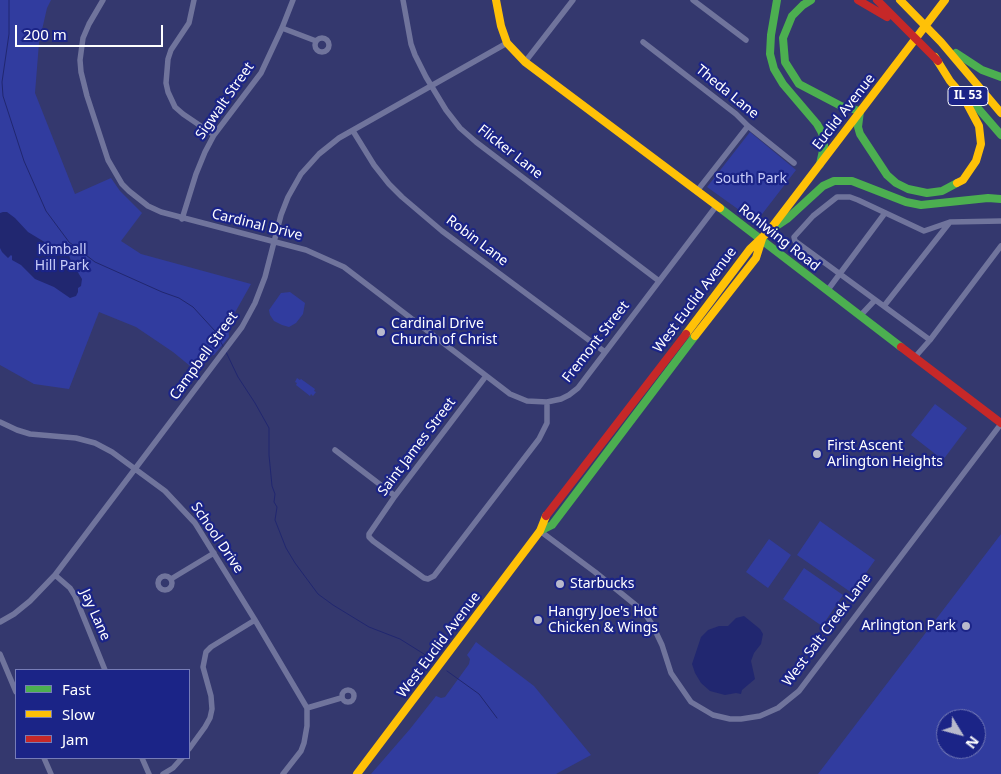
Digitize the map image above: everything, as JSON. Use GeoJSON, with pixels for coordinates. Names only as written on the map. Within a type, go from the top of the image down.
{"type":"FeatureCollection","features":[{"type":"Feature","properties":{"kind":"main road","name":"Rohlwing Road"},"geometry":{"type":"LineString","coordinates":[[496,0],[500,26],[507,43],[525,62],[762,239],[1001,423]]}},
{"type":"Feature","properties":{"kind":"main road"},"geometry":{"type":"LineString","coordinates":[[777,0],[770,54],[774,69],[783,84],[821,131],[824,138],[824,146],[820,164]]}},
{"type":"Feature","properties":{"kind":"main road"},"geometry":{"type":"LineString","coordinates":[[811,0],[792,16],[786,28],[783,46],[785,62],[790,72],[806,89],[841,106],[860,111],[858,126],[860,134],[884,171],[900,185],[916,192],[934,193],[950,188],[963,180],[979,154],[981,136],[979,126],[963,96],[950,81],[935,57]]}},
{"type":"Feature","properties":{"kind":"main road"},"geometry":{"type":"LineString","coordinates":[[858,0],[874,8],[921,43]]}},
{"type":"Feature","properties":{"kind":"main road","name":"IL 53"},"geometry":{"type":"LineString","coordinates":[[877,0],[935,57],[1001,135]]}},
{"type":"Feature","properties":{"kind":"main road","name":"IL 53"},"geometry":{"type":"LineString","coordinates":[[900,0],[941,42],[1001,113]]}},
{"type":"Feature","properties":{"kind":"main road","name":"Euclid Avenue"},"geometry":{"type":"LineString","coordinates":[[762,239],[945,0]]}},
{"type":"Feature","properties":{"kind":"main road"},"geometry":{"type":"LineString","coordinates":[[941,42],[982,70],[1001,77]]}},
{"type":"Feature","properties":{"kind":"main road"},"geometry":{"type":"LineString","coordinates":[[769,232],[787,219],[823,186],[834,181],[852,182],[906,202],[921,205],[1001,198]]}},
{"type":"Feature","properties":{"kind":"main road","name":"West Euclid Avenue"},"geometry":{"type":"LineString","coordinates":[[357,774],[540,531],[552,525],[694,336],[756,258],[762,239]]}},
{"type":"Feature","properties":{"kind":"street","name":"Cardinal Drive"},"geometry":{"type":"LineString","coordinates":[[102,0],[83,38],[80,60],[85,90],[108,160],[122,184],[136,197],[161,212],[306,250],[344,267],[510,394],[527,401],[547,402]]}},
{"type":"Feature","properties":{"kind":"street"},"geometry":{"type":"LineString","coordinates":[[194,0],[189,23],[171,50],[168,59],[166,83],[175,107],[214,135]]}},
{"type":"Feature","properties":{"kind":"street","name":"Sigwalt Street"},"geometry":{"type":"LineString","coordinates":[[182,219],[198,168],[214,135],[261,73],[293,0]]}},
{"type":"Feature","properties":{"kind":"street","name":"Flicker Lane"},"geometry":{"type":"LineString","coordinates":[[403,0],[411,44],[431,86],[453,119],[472,139],[659,281]]}},
{"type":"Feature","properties":{"kind":"street"},"geometry":{"type":"LineString","coordinates":[[525,62],[573,0]]}},
{"type":"Feature","properties":{"kind":"street"},"geometry":{"type":"LineString","coordinates":[[694,0],[746,40]]}},
{"type":"Feature","properties":{"kind":"street"},"geometry":{"type":"LineString","coordinates":[[282,28],[316,41]]}},
{"type":"Feature","properties":{"kind":"street","name":"Theda Lane"},"geometry":{"type":"LineString","coordinates":[[643,42],[736,114],[794,163]]}},
{"type":"Feature","properties":{"kind":"street","name":"Campbell Street"},"geometry":{"type":"LineString","coordinates":[[0,622],[30,601],[55,575],[242,328],[255,303],[264,277],[281,215],[288,197],[301,174],[319,154],[339,138],[507,43]]}},
{"type":"Feature","properties":{"kind":"street"},"geometry":{"type":"LineString","coordinates":[[697,191],[748,126]]}},
{"type":"Feature","properties":{"kind":"street","name":"Robin Lane"},"geometry":{"type":"LineString","coordinates":[[353,131],[374,164],[389,184],[402,197],[442,231],[606,352]]}},
{"type":"Feature","properties":{"kind":"street"},"geometry":{"type":"LineString","coordinates":[[930,340],[795,241],[794,237],[813,216],[837,198],[850,197],[924,231],[950,222],[1001,221]]}},
{"type":"Feature","properties":{"kind":"street","name":"Fremont Street"},"geometry":{"type":"LineString","coordinates":[[547,402],[556,401],[578,388],[717,205]]}},
{"type":"Feature","properties":{"kind":"street"},"geometry":{"type":"LineString","coordinates":[[826,290],[885,213]]}},
{"type":"Feature","properties":{"kind":"street"},"geometry":{"type":"LineString","coordinates":[[884,306],[950,222]]}},
{"type":"Feature","properties":{"kind":"street"},"geometry":{"type":"LineString","coordinates":[[915,357],[1001,246]]}},
{"type":"Feature","properties":{"kind":"street"},"geometry":{"type":"LineString","coordinates":[[860,316],[875,300]]}},
{"type":"Feature","properties":{"kind":"street","name":"Saint James Street"},"geometry":{"type":"LineString","coordinates":[[486,376],[395,496],[369,534],[373,541],[421,577],[428,579],[434,576],[543,434],[548,418],[547,402]]}},
{"type":"Feature","properties":{"kind":"street","name":"School Drive"},"geometry":{"type":"LineString","coordinates":[[0,422],[30,434],[76,438],[95,443],[112,452],[165,491],[194,523],[307,708]]}},
{"type":"Feature","properties":{"kind":"street","name":"West Salt Creek Lane"},"geometry":{"type":"LineString","coordinates":[[540,531],[644,611],[658,635],[671,673],[691,702],[713,715],[730,719],[760,716],[778,708],[799,691],[1001,423]]}},
{"type":"Feature","properties":{"kind":"street"},"geometry":{"type":"LineString","coordinates":[[335,450],[395,496]]}},
{"type":"Feature","properties":{"kind":"street"},"geometry":{"type":"LineString","coordinates":[[171,580],[214,554]]}},
{"type":"Feature","properties":{"kind":"street","name":"Jay Lane"},"geometry":{"type":"LineString","coordinates":[[55,575],[70,588],[75,596],[106,669]]}},
{"type":"Feature","properties":{"kind":"street"},"geometry":{"type":"LineString","coordinates":[[190,748],[210,718],[212,708],[211,696],[202,667],[206,652],[255,620]]}},
{"type":"Feature","properties":{"kind":"street"},"geometry":{"type":"LineString","coordinates":[[0,654],[15,690]]}},
{"type":"Feature","properties":{"kind":"street"},"geometry":{"type":"LineString","coordinates":[[283,774],[301,751],[307,726],[307,708],[342,698]]}},
{"type":"Feature","properties":{"kind":"street"},"geometry":{"type":"LineString","coordinates":[[44,759],[51,774]]}},
{"type":"Feature","properties":{"kind":"street"},"geometry":{"type":"LineString","coordinates":[[142,759],[149,774]]}},
{"type":"Feature","properties":{"kind":"street"},"geometry":{"type":"LineString","coordinates":[[163,774],[173,768],[181,759]]}},
{"type":"Feature","properties":{"kind":"green space","name":"Kimball Hill Park"},"geometry":{"type":"Polygon","coordinates":[[[0,0],[51,0],[47,8],[39,43],[35,93],[75,194],[111,178],[120,191],[142,213],[121,241],[141,254],[251,284],[228,325],[229,337],[214,355],[207,356],[195,370],[173,352],[136,327],[99,312],[69,389],[34,384],[0,365],[0,0]]]}},
{"type":"Feature","properties":{"kind":"green space","name":"South Park"},"geometry":{"type":"Polygon","coordinates":[[[750,132],[796,170],[756,222],[707,187],[750,132]]]}},
{"type":"Feature","properties":{"kind":"green space"},"geometry":{"type":"Polygon","coordinates":[[[290,292],[305,303],[303,314],[296,323],[289,327],[274,321],[269,310],[281,293],[290,292]]]}},
{"type":"Feature","properties":{"kind":"green space"},"geometry":{"type":"Polygon","coordinates":[[[297,378],[315,389],[314,391],[316,392],[313,396],[311,394],[310,396],[296,385],[297,378]]]}},
{"type":"Feature","properties":{"kind":"green space"},"geometry":{"type":"Polygon","coordinates":[[[935,404],[967,428],[943,460],[911,435],[935,404]]]}},
{"type":"Feature","properties":{"kind":"green space"},"geometry":{"type":"Polygon","coordinates":[[[820,521],[875,560],[852,593],[797,555],[820,521]]]}},
{"type":"Feature","properties":{"kind":"green space","name":"Arlington Park"},"geometry":{"type":"Polygon","coordinates":[[[1001,534],[1001,774],[818,774],[1001,534]]]}},
{"type":"Feature","properties":{"kind":"green space"},"geometry":{"type":"Polygon","coordinates":[[[769,539],[791,555],[768,588],[746,572],[769,539]]]}},
{"type":"Feature","properties":{"kind":"green space"},"geometry":{"type":"Polygon","coordinates":[[[804,568],[843,595],[822,626],[783,599],[804,568]]]}},
{"type":"Feature","properties":{"kind":"green space"},"geometry":{"type":"Polygon","coordinates":[[[476,642],[534,686],[591,755],[556,774],[371,774],[436,696],[445,697],[469,664],[470,659],[467,655],[476,642]]]}},
{"type":"Feature","properties":{"kind":"shaded area"},"geometry":{"type":"Polygon","coordinates":[[[7,212],[15,218],[28,232],[69,255],[82,279],[76,296],[70,298],[54,287],[35,279],[21,265],[12,260],[11,255],[8,258],[2,252],[0,248],[0,213],[7,212]]]}},
{"type":"Feature","properties":{"kind":"shaded area"},"geometry":{"type":"Polygon","coordinates":[[[744,616],[760,629],[763,634],[761,644],[751,661],[755,679],[742,690],[741,694],[725,695],[710,691],[701,683],[692,664],[701,637],[708,630],[719,626],[728,626],[736,618],[744,616]]]}},
{"type":"Feature","properties":{"kind":"waterway"},"geometry":{"type":"LineString","coordinates":[[9,0],[9,34],[2,82],[3,96],[24,161],[46,211],[69,242],[95,262],[179,298],[193,307],[215,331],[224,348]]}},
{"type":"Feature","properties":{"kind":"waterway"},"geometry":{"type":"LineString","coordinates":[[226,352],[238,377],[269,428],[272,486],[275,494],[274,502],[277,507],[275,520],[286,548],[295,563],[318,594],[333,605],[369,627],[400,639],[432,659]]}},
{"type":"Feature","properties":{"kind":"waterway"},"geometry":{"type":"LineString","coordinates":[[447,671],[479,694],[497,718]]}},
{"type":"Feature","properties":{"kind":"traffic: fast"},"geometry":{"type":"LineString","coordinates":[[777,0],[770,54],[774,69],[783,84],[821,131],[824,138],[824,146],[820,164]]}},
{"type":"Feature","properties":{"kind":"traffic: fast"},"geometry":{"type":"LineString","coordinates":[[811,0],[792,16],[783,38],[785,62],[799,84],[841,106],[860,111],[858,127],[860,134],[887,175],[896,183],[908,189],[927,193],[942,191],[957,183]]}},
{"type":"Feature","properties":{"kind":"traffic: fast"},"geometry":{"type":"LineString","coordinates":[[956,53],[982,70],[1001,77]]}},
{"type":"Feature","properties":{"kind":"traffic: fast"},"geometry":{"type":"LineString","coordinates":[[970,99],[1001,135]]}},
{"type":"Feature","properties":{"kind":"traffic: fast"},"geometry":{"type":"LineString","coordinates":[[769,231],[787,219],[823,186],[834,181],[852,181],[906,202],[921,205],[988,198],[1001,199]]}},
{"type":"Feature","properties":{"kind":"traffic: fast"},"geometry":{"type":"LineString","coordinates":[[720,208],[901,347]]}},
{"type":"Feature","properties":{"kind":"traffic: fast"},"geometry":{"type":"LineString","coordinates":[[540,531],[552,525],[695,336]]}},
{"type":"Feature","properties":{"kind":"traffic: slow"},"geometry":{"type":"LineString","coordinates":[[496,0],[501,26],[507,43],[525,62],[720,208]]}},
{"type":"Feature","properties":{"kind":"traffic: slow"},"geometry":{"type":"LineString","coordinates":[[900,0],[941,42],[1001,113]]}},
{"type":"Feature","properties":{"kind":"traffic: slow"},"geometry":{"type":"LineString","coordinates":[[686,334],[750,249],[769,231],[945,0]]}},
{"type":"Feature","properties":{"kind":"traffic: slow"},"geometry":{"type":"LineString","coordinates":[[935,57],[950,81],[963,96],[979,126],[981,144],[976,161],[963,180],[957,183]]}},
{"type":"Feature","properties":{"kind":"traffic: slow"},"geometry":{"type":"LineString","coordinates":[[695,336],[756,258],[762,239]]}},
{"type":"Feature","properties":{"kind":"traffic: slow"},"geometry":{"type":"LineString","coordinates":[[357,774],[540,531],[546,516]]}},
{"type":"Feature","properties":{"kind":"traffic: jam"},"geometry":{"type":"LineString","coordinates":[[858,0],[887,17]]}},
{"type":"Feature","properties":{"kind":"traffic: jam"},"geometry":{"type":"LineString","coordinates":[[877,0],[938,61]]}},
{"type":"Feature","properties":{"kind":"traffic: jam"},"geometry":{"type":"LineString","coordinates":[[546,516],[686,334]]}},
{"type":"Feature","properties":{"kind":"traffic: jam"},"geometry":{"type":"LineString","coordinates":[[901,347],[1001,423]]}},
{"type":"Feature","properties":{"kind":"place","name":"Cardinal Drive Church of Christ"},"geometry":{"type":"Point","coordinates":[381,332]}},
{"type":"Feature","properties":{"kind":"place","name":"First Ascent Arlington Heights"},"geometry":{"type":"Point","coordinates":[817,454]}},
{"type":"Feature","properties":{"kind":"place","name":"Starbucks"},"geometry":{"type":"Point","coordinates":[560,584]}},
{"type":"Feature","properties":{"kind":"place","name":"Hangry Joe's Hot Chicken & Wings"},"geometry":{"type":"Point","coordinates":[538,620]}},
{"type":"Feature","properties":{"kind":"place","name":"Arlington Park"},"geometry":{"type":"Point","coordinates":[966,626]}}]}
